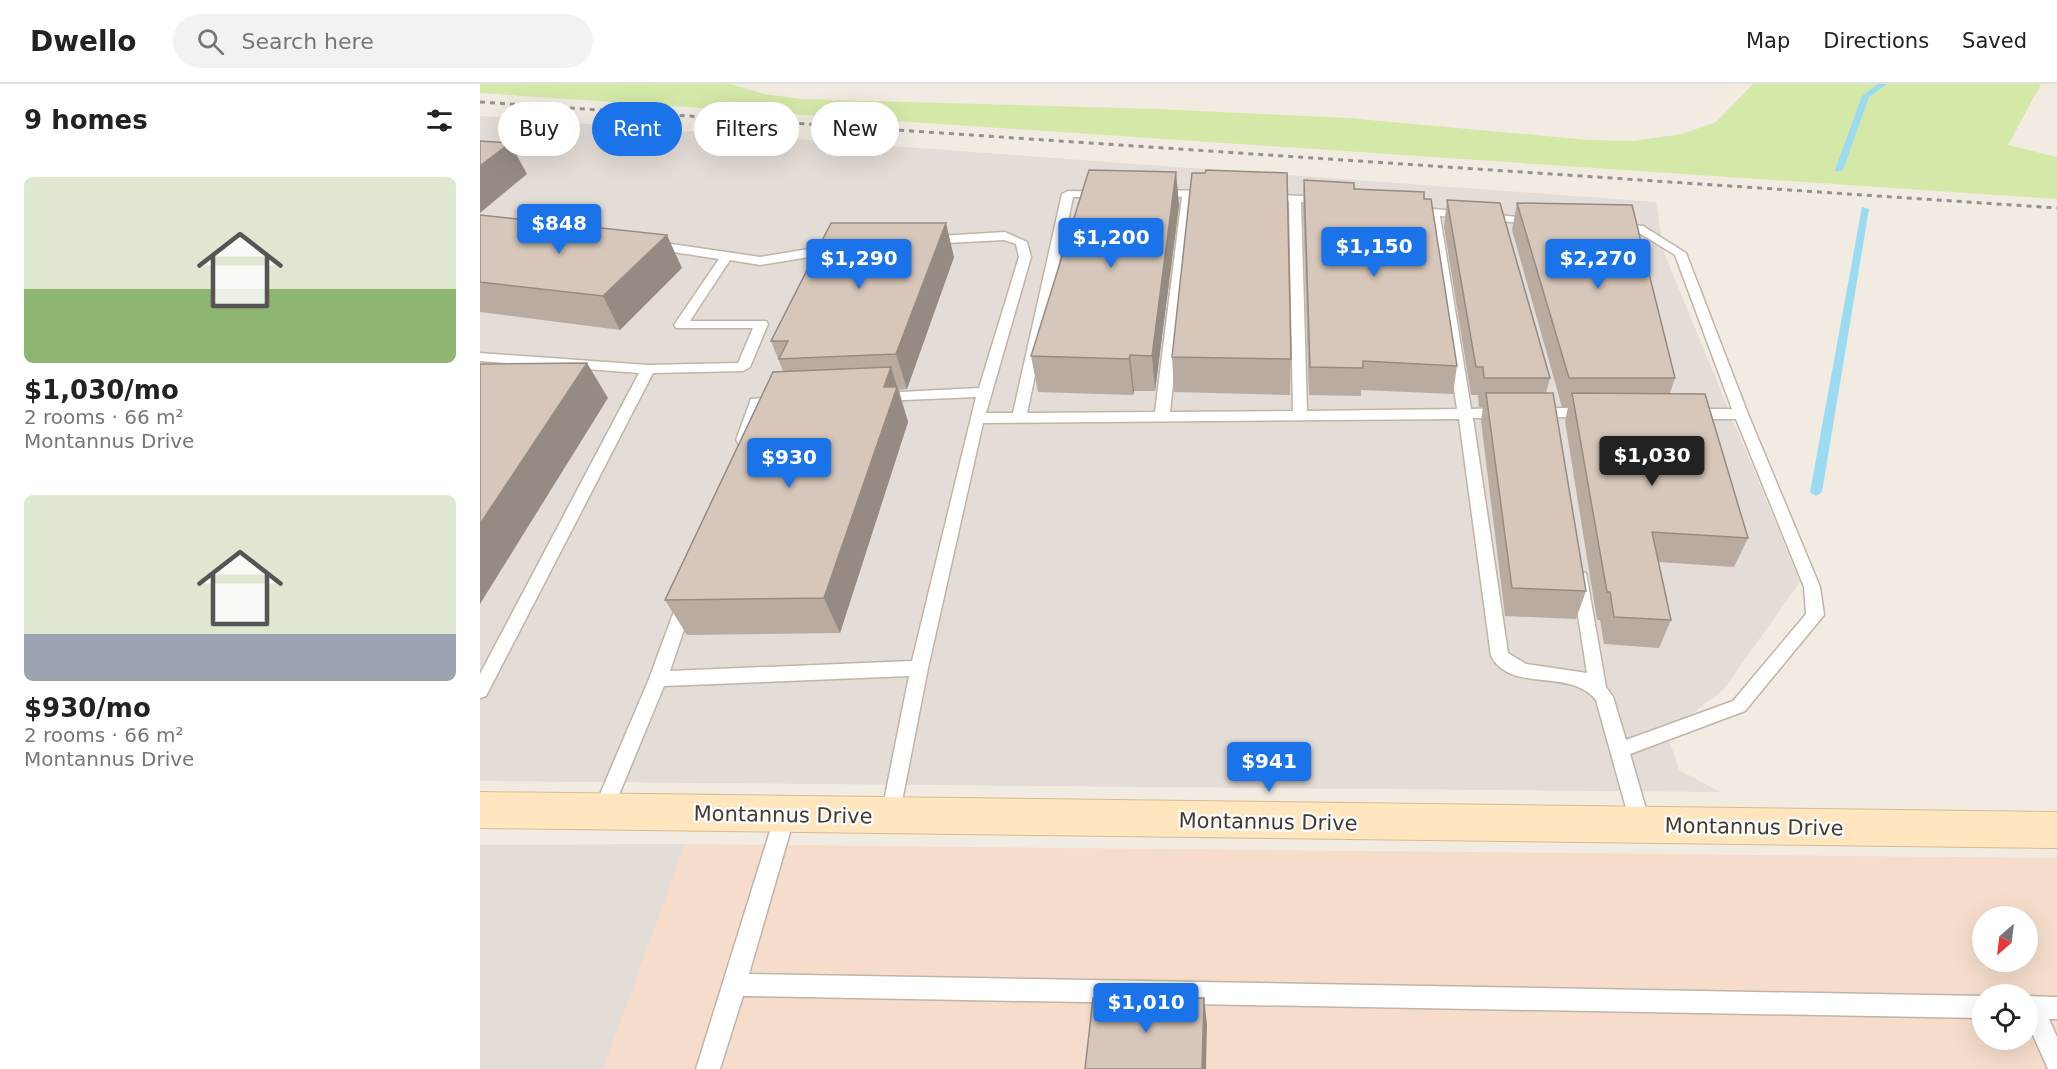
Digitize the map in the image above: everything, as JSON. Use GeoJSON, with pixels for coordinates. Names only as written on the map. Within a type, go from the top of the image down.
{"type":"FeatureCollection","features":[{"type":"Feature","properties":{"kind":"street","name":"Montannus Drive"},"geometry":{"type":"LineString","coordinates":[[480,810],[2057,830]]}},
{"type":"Feature","properties":{"kind":"lane"},"geometry":{"type":"LineString","coordinates":[[1162,416],[1188,193]]}},
{"type":"Feature","properties":{"kind":"lane"},"geometry":{"type":"LineString","coordinates":[[1019,417],[1068,194],[1114,194]]}},
{"type":"Feature","properties":{"kind":"lane"},"geometry":{"type":"LineString","coordinates":[[1146,194],[1223,195]]}},
{"type":"Feature","properties":{"kind":"lane"},"geometry":{"type":"LineString","coordinates":[[1247,196],[1337,201]]}},
{"type":"Feature","properties":{"kind":"lane"},"geometry":{"type":"LineString","coordinates":[[1295,198],[1300,416]]}},
{"type":"Feature","properties":{"kind":"lane"},"geometry":{"type":"LineString","coordinates":[[1402,209],[1502,225],[1547,222]]}},
{"type":"Feature","properties":{"kind":"lane"},"geometry":{"type":"LineString","coordinates":[[1434,213],[1500,656],[1509,667],[1526,673],[1581,676],[1598,685]]}},
{"type":"Feature","properties":{"kind":"lane"},"geometry":{"type":"LineString","coordinates":[[1604,226],[1639,228],[1680,253],[1741,414],[1812,587],[1815,615],[1739,706],[1619,750]]}},
{"type":"Feature","properties":{"kind":"lane"},"geometry":{"type":"LineString","coordinates":[[891,816],[919,668],[977,418],[1025,257],[1021,242],[1005,236],[914,241]]}},
{"type":"Feature","properties":{"kind":"lane"},"geometry":{"type":"LineString","coordinates":[[634,242],[760,261],[856,246]]}},
{"type":"Feature","properties":{"kind":"lane"},"geometry":{"type":"LineString","coordinates":[[480,357],[648,369],[743,367],[761,324],[681,325],[726,257]]}},
{"type":"Feature","properties":{"kind":"lane"},"geometry":{"type":"LineString","coordinates":[[480,691],[648,369]]}},
{"type":"Feature","properties":{"kind":"lane"},"geometry":{"type":"LineString","coordinates":[[870,397],[985,393]]}},
{"type":"Feature","properties":{"kind":"lane"},"geometry":{"type":"LineString","coordinates":[[737,458],[756,402],[791,401]]}},
{"type":"Feature","properties":{"kind":"lane"},"geometry":{"type":"LineString","coordinates":[[977,418],[1600,413]]}},
{"type":"Feature","properties":{"kind":"lane"},"geometry":{"type":"LineString","coordinates":[[1671,414],[1741,414]]}},
{"type":"Feature","properties":{"kind":"lane"},"geometry":{"type":"LineString","coordinates":[[1578,560],[1598,685],[1604,697],[1641,826]]}},
{"type":"Feature","properties":{"kind":"lane"},"geometry":{"type":"LineString","coordinates":[[602,813],[658,679],[689,590]]}},
{"type":"Feature","properties":{"kind":"lane"},"geometry":{"type":"LineString","coordinates":[[658,679],[919,668]]}},
{"type":"Feature","properties":{"kind":"lane"},"geometry":{"type":"LineString","coordinates":[[708,1069],[785,815]]}},
{"type":"Feature","properties":{"kind":"lane"},"geometry":{"type":"LineString","coordinates":[[735,985],[1972,1006]]}},
{"type":"Feature","properties":{"kind":"lane"},"geometry":{"type":"LineString","coordinates":[[2038,1007],[2057,1008]]}},
{"type":"Feature","properties":{"kind":"lane"},"geometry":{"type":"LineString","coordinates":[[2038,1023],[2057,1062]]}},
{"type":"Feature","properties":{"kind":"shaded area"},"geometry":{"type":"Polygon","coordinates":[[[480,116],[498,117],[498,156],[580,156],[580,123],[592,124],[592,156],[682,156],[682,131],[694,132],[694,156],[799,156],[799,139],[811,140],[811,156],[899,156],[899,147],[1656,202],[1664,253],[1800,582],[1723,690],[1667,733],[1679,770],[1720,792],[480,781],[480,116]]]}},
{"type":"Feature","properties":{"kind":"shaded area"},"geometry":{"type":"Polygon","coordinates":[[[685,844],[2057,858],[2057,1069],[592,1069],[685,844]]]}},
{"type":"Feature","properties":{"kind":"shaded area"},"geometry":{"type":"Polygon","coordinates":[[[685,844],[603,1069],[480,1069],[480,845],[685,844]]]}},
{"type":"Feature","properties":{"kind":"green space"},"geometry":{"type":"Polygon","coordinates":[[[480,84],[731,84],[764,94],[801,99],[1158,109],[1348,118],[1589,140],[1633,141],[1682,134],[1716,122],[1753,84],[2041,84],[2008,145],[2057,157],[2057,199],[899,121],[899,102],[811,102],[811,115],[799,114],[799,102],[694,102],[694,107],[682,107],[682,102],[614,102],[480,93],[480,84]]]}},
{"type":"Feature","properties":{"kind":"building"},"geometry":{"type":"Polygon","coordinates":[[[480,141],[498,142],[498,152],[480,166],[480,141]]]}},
{"type":"Feature","properties":{"kind":"building"},"geometry":{"type":"Polygon","coordinates":[[[1089,170],[1176,172],[1152,356],[1130,355],[1129,359],[1031,356],[1089,170]]]}},
{"type":"Feature","properties":{"kind":"building"},"geometry":{"type":"Polygon","coordinates":[[[1206,170],[1287,173],[1291,359],[1172,357],[1192,173],[1205,173],[1206,170]]]}},
{"type":"Feature","properties":{"kind":"building"},"geometry":{"type":"Polygon","coordinates":[[[1304,180],[1354,183],[1354,189],[1424,192],[1424,199],[1431,199],[1457,366],[1363,361],[1363,368],[1310,367],[1304,180]]]}},
{"type":"Feature","properties":{"kind":"building"},"geometry":{"type":"Polygon","coordinates":[[[1447,200],[1500,203],[1550,378],[1484,378],[1483,367],[1476,367],[1447,200]]]}},
{"type":"Feature","properties":{"kind":"building"},"geometry":{"type":"Polygon","coordinates":[[[1517,203],[1632,205],[1675,378],[1569,378],[1517,203]]]}},
{"type":"Feature","properties":{"kind":"building"},"geometry":{"type":"Polygon","coordinates":[[[480,215],[667,235],[603,296],[480,282],[480,215]]]}},
{"type":"Feature","properties":{"kind":"building"},"geometry":{"type":"Polygon","coordinates":[[[831,223],[946,223],[896,354],[779,359],[788,341],[771,341],[831,223]]]}},
{"type":"Feature","properties":{"kind":"building"},"geometry":{"type":"Polygon","coordinates":[[[587,363],[480,524],[480,364],[587,363]]]}},
{"type":"Feature","properties":{"kind":"building"},"geometry":{"type":"Polygon","coordinates":[[[891,367],[884,387],[897,387],[824,598],[665,600],[773,372],[891,367]]]}},
{"type":"Feature","properties":{"kind":"building"},"geometry":{"type":"Polygon","coordinates":[[[1486,393],[1553,393],[1586,591],[1512,588],[1486,393]]]}},
{"type":"Feature","properties":{"kind":"building"},"geometry":{"type":"Polygon","coordinates":[[[1572,393],[1705,394],[1748,538],[1652,532],[1671,620],[1614,617],[1610,592],[1607,592],[1572,393]]]}},
{"type":"Feature","properties":{"kind":"building"},"geometry":{"type":"Polygon","coordinates":[[[1093,998],[1204,998],[1202,1069],[1085,1069],[1093,998]]]}},
{"type":"Feature","properties":{"kind":"waterway"},"geometry":{"type":"LineString","coordinates":[[1839,170],[1866,96],[1883,84]]}},
{"type":"Feature","properties":{"kind":"waterway"},"geometry":{"type":"LineString","coordinates":[[1816,492],[1865,209]]}},
{"type":"Feature","properties":{"kind":"railway"},"geometry":{"type":"LineString","coordinates":[[480,102],[2057,208]]}}]}
